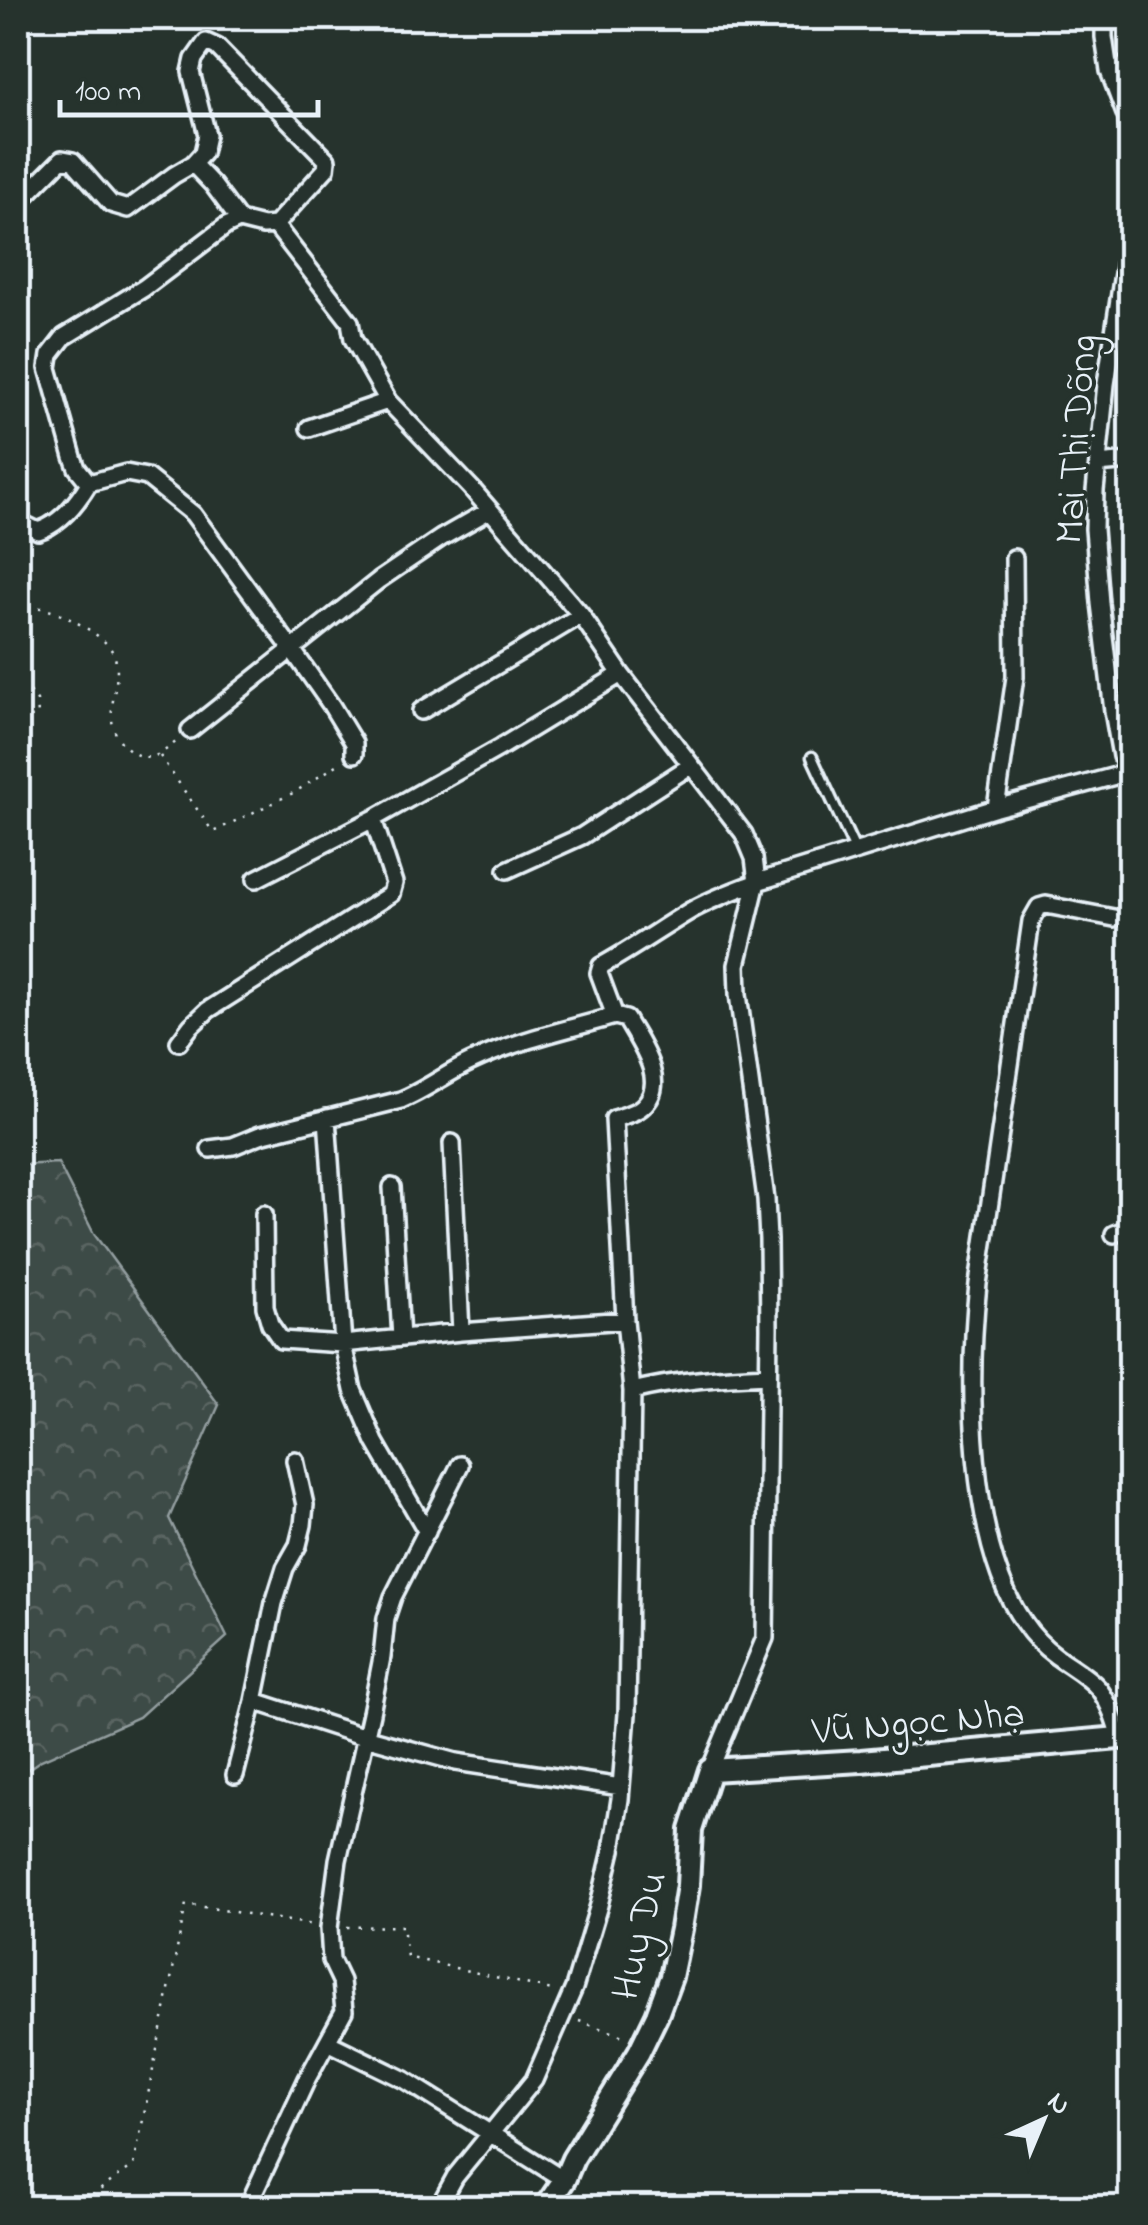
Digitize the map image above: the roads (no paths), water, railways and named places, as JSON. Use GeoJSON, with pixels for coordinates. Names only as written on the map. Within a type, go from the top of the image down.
{"type":"FeatureCollection","features":[{"type":"Feature","properties":{"kind":"street"},"geometry":{"type":"LineString","coordinates":[[1104,18],[1109,71],[1127,119],[1130,149]]}},
{"type":"Feature","properties":{"kind":"street"},"geometry":{"type":"LineString","coordinates":[[18,203],[62,159],[73,161],[112,204],[128,210],[193,164],[203,153],[207,135],[191,72],[194,59],[206,42],[216,47],[327,160],[326,168],[276,225],[239,220],[226,226],[144,288],[64,338],[50,355],[48,368],[73,457],[89,483]]}},
{"type":"Feature","properties":{"kind":"street"},"geometry":{"type":"LineString","coordinates":[[193,164],[239,220]]}},
{"type":"Feature","properties":{"kind":"street"},"geometry":{"type":"LineString","coordinates":[[276,225],[350,322],[354,339],[388,401],[581,615],[621,674],[727,810],[744,834],[754,858],[756,882],[737,965],[766,1198],[770,1276],[765,1638],[710,1770]]}},
{"type":"Feature","properties":{"kind":"street","name":"Mai Thị Dõng"},"geometry":{"type":"LineString","coordinates":[[1130,228],[1110,350],[1094,530],[1118,741],[1130,772]]}},
{"type":"Feature","properties":{"kind":"street"},"geometry":{"type":"LineString","coordinates":[[309,428],[388,401]]}},
{"type":"Feature","properties":{"kind":"street"},"geometry":{"type":"LineString","coordinates":[[1098,464],[1130,461]]}},
{"type":"Feature","properties":{"kind":"street"},"geometry":{"type":"LineString","coordinates":[[18,520],[38,531],[51,527],[89,483],[126,473],[147,477],[192,514],[292,648],[348,732],[354,754]]}},
{"type":"Feature","properties":{"kind":"street"},"geometry":{"type":"LineString","coordinates":[[190,730],[378,580],[490,510]]}},
{"type":"Feature","properties":{"kind":"street"},"geometry":{"type":"LineString","coordinates":[[996,808],[1015,677],[1014,558]]}},
{"type":"Feature","properties":{"kind":"street"},"geometry":{"type":"LineString","coordinates":[[421,711],[581,615]]}},
{"type":"Feature","properties":{"kind":"street"},"geometry":{"type":"LineString","coordinates":[[256,879],[501,748],[621,674]]}},
{"type":"Feature","properties":{"kind":"street"},"geometry":{"type":"LineString","coordinates":[[507,870],[582,836],[690,766]]}},
{"type":"Feature","properties":{"kind":"street"},"geometry":{"type":"LineString","coordinates":[[615,1016],[599,973],[601,966],[692,911],[756,882],[996,808],[1130,772]]}},
{"type":"Feature","properties":{"kind":"street"},"geometry":{"type":"LineString","coordinates":[[179,1042],[208,1010],[392,894],[394,883],[373,819]]}},
{"type":"Feature","properties":{"kind":"street"},"geometry":{"type":"LineString","coordinates":[[1114,918],[1046,905],[1039,907],[1031,921],[978,1284],[973,1397],[990,1546],[1004,1589],[1024,1624],[1052,1654],[1097,1686],[1125,1738]]}},
{"type":"Feature","properties":{"kind":"street"},"geometry":{"type":"LineString","coordinates":[[210,1149],[233,1146],[260,1135],[417,1094],[469,1062],[519,1042],[615,1016],[626,1018],[652,1069],[650,1094],[642,1108],[614,1119],[624,1320],[632,1391],[627,1714],[621,1788],[608,1868],[572,1995],[534,2080],[455,2177],[438,2208]]}},
{"type":"Feature","properties":{"kind":"street"},"geometry":{"type":"LineString","coordinates":[[327,1118],[344,1344],[353,1390],[363,1417],[426,1532]]}},
{"type":"Feature","properties":{"kind":"street"},"geometry":{"type":"LineString","coordinates":[[452,1143],[461,1332]]}},
{"type":"Feature","properties":{"kind":"street"},"geometry":{"type":"LineString","coordinates":[[392,1188],[401,1338]]}},
{"type":"Feature","properties":{"kind":"street"},"geometry":{"type":"LineString","coordinates":[[264,1214],[265,1307],[270,1324],[282,1340],[344,1344],[624,1320]]}},
{"type":"Feature","properties":{"kind":"street"},"geometry":{"type":"LineString","coordinates":[[1114,1234],[1130,1228]]}},
{"type":"Feature","properties":{"kind":"street"},"geometry":{"type":"LineString","coordinates":[[632,1391],[672,1382],[768,1375]]}},
{"type":"Feature","properties":{"kind":"street"},"geometry":{"type":"LineString","coordinates":[[235,1774],[274,1603],[303,1525],[305,1505],[295,1460]]}},
{"type":"Feature","properties":{"kind":"street"},"geometry":{"type":"LineString","coordinates":[[246,2208],[344,2010],[341,1980],[331,1960],[329,1928],[338,1860],[382,1657],[386,1618],[460,1465]]}},
{"type":"Feature","properties":{"kind":"street"},"geometry":{"type":"LineString","coordinates":[[254,1701],[456,1762],[621,1788]]}},
{"type":"Feature","properties":{"kind":"street","name":"Vũ Ngọc Nhạ"},"geometry":{"type":"LineString","coordinates":[[710,1770],[1125,1738]]}},
{"type":"Feature","properties":{"kind":"street","name":"Huy Du"},"geometry":{"type":"LineString","coordinates":[[545,2208],[658,2015],[671,1977],[688,1886],[691,1830],[710,1770]]}},
{"type":"Feature","properties":{"kind":"street"},"geometry":{"type":"LineString","coordinates":[[327,2042],[405,2080],[564,2180]]}},
{"type":"Feature","properties":{"kind":"lane"},"geometry":{"type":"LineString","coordinates":[[1109,71],[1130,58]]}},
{"type":"Feature","properties":{"kind":"lane"},"geometry":{"type":"LineString","coordinates":[[812,757],[856,852]]}}]}
